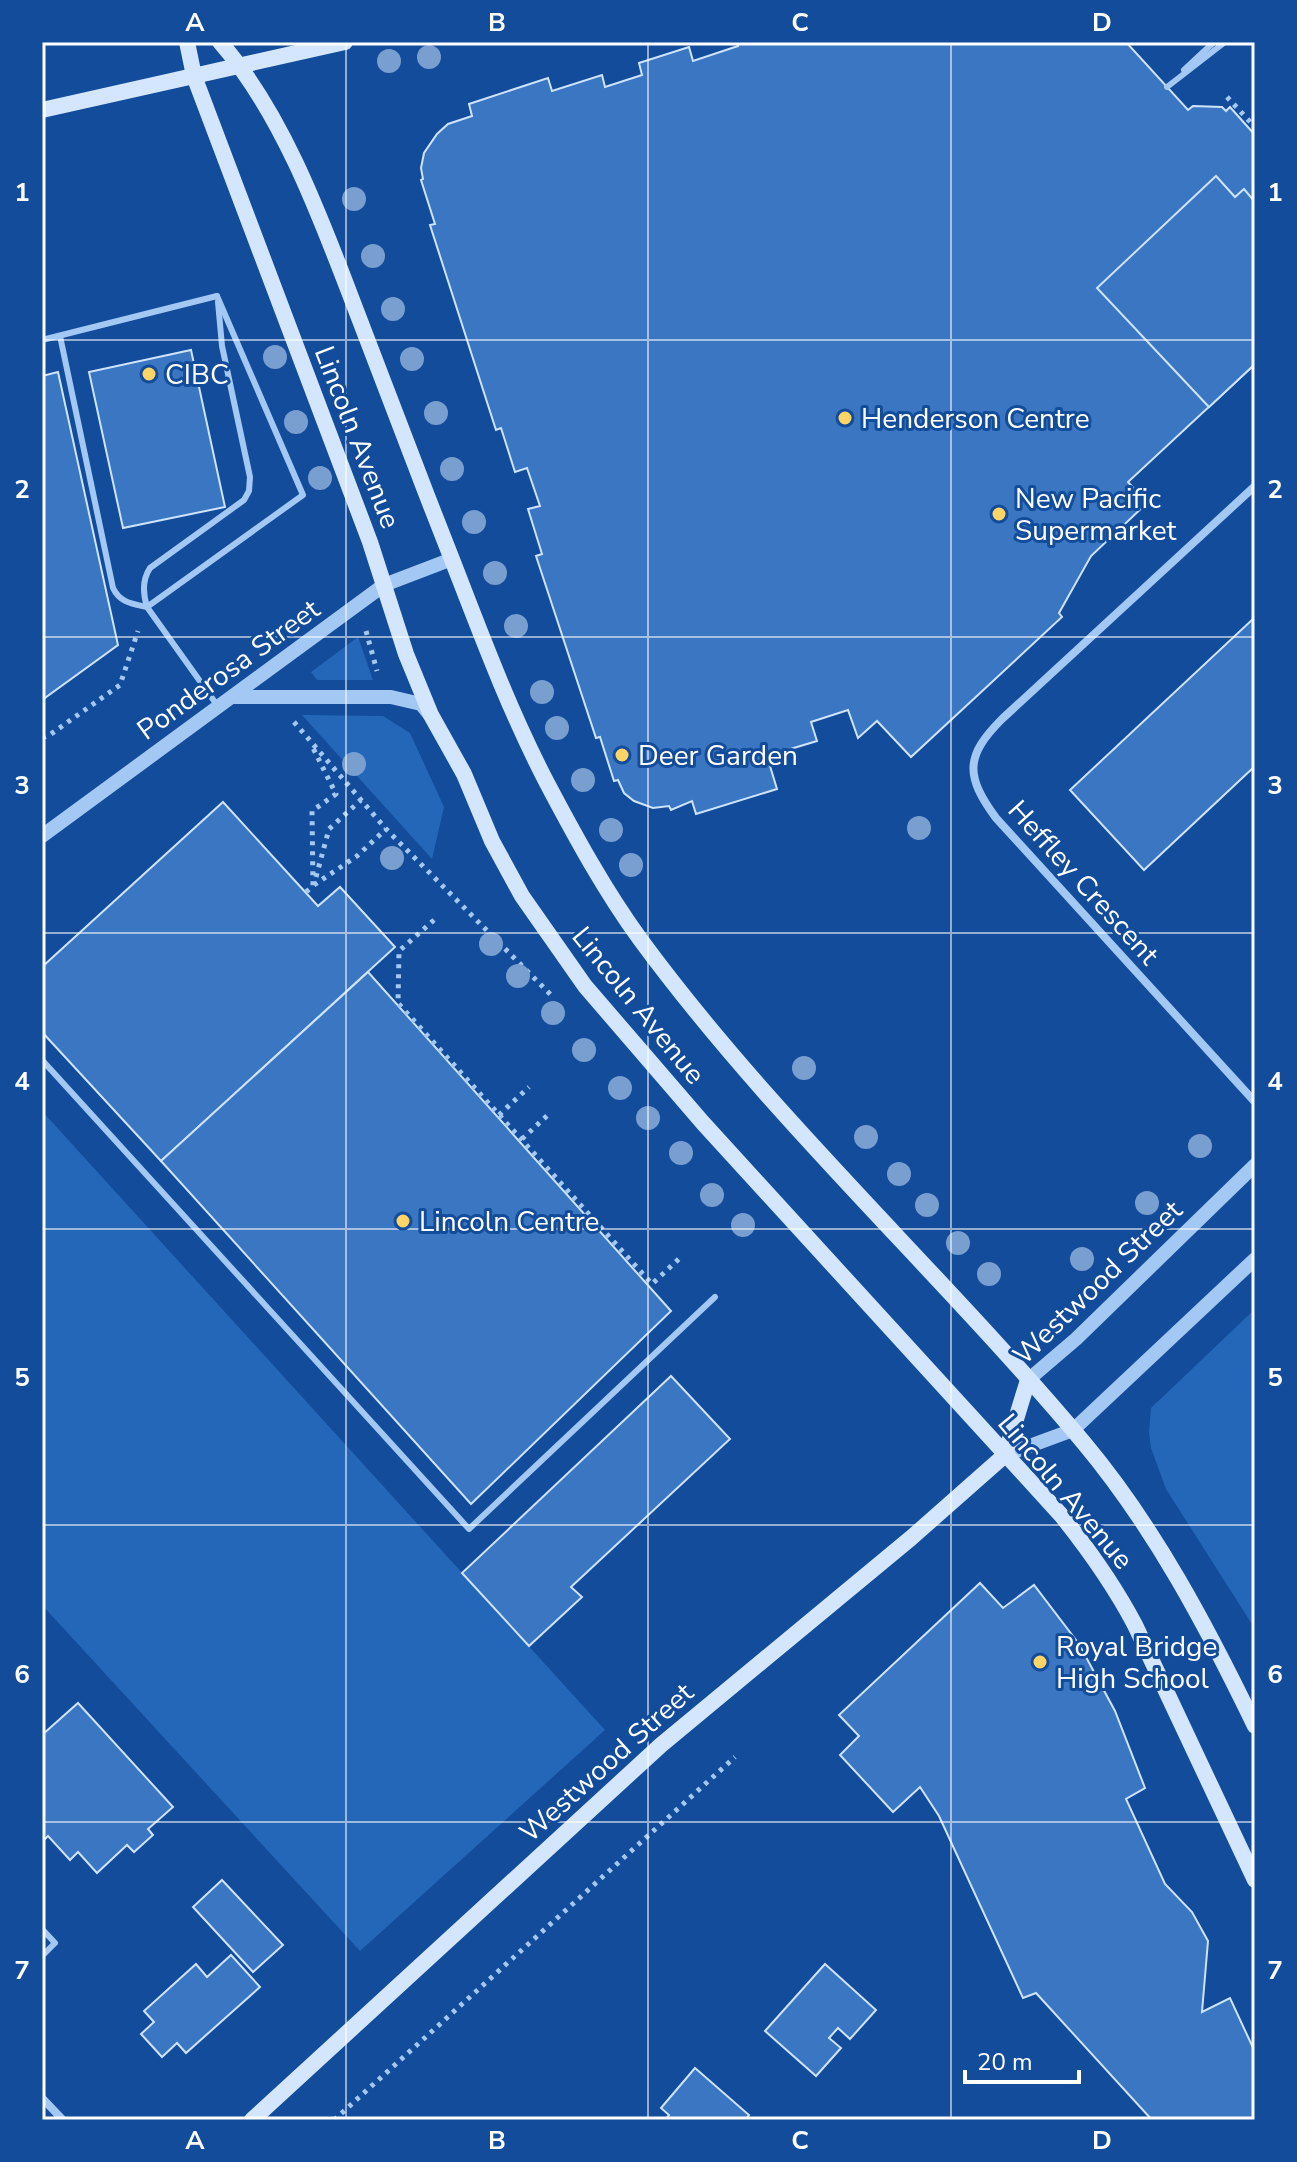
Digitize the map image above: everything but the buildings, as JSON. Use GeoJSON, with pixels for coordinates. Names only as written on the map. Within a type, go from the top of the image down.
{"type":"FeatureCollection","features":[{"type":"Feature","properties":{"kind":"main road","name":"Lincoln Avenue"},"geometry":{"type":"LineString","coordinates":[[187,42],[194,76],[384,585],[406,654],[431,715],[464,774],[511,878],[566,962],[609,1015],[747,1174],[1069,1525],[1115,1589],[1135,1625],[1255,1880]]}},
{"type":"Feature","properties":{"kind":"main road","name":"Lincoln Avenue"},"geometry":{"type":"LineString","coordinates":[[220,42],[241,67],[269,110],[317,214],[494,669],[533,756],[597,871],[637,935],[799,1132],[1028,1380],[1111,1478],[1174,1572],[1255,1726]]}},
{"type":"Feature","properties":{"kind":"main road"},"geometry":{"type":"LineString","coordinates":[[42,110],[345,42]]}},
{"type":"Feature","properties":{"kind":"main road","name":"Westwood Street"},"geometry":{"type":"LineString","coordinates":[[252,2120],[672,1735],[911,1538],[1005,1455],[1028,1380]]}},
{"type":"Feature","properties":{"kind":"street","name":"Heffley Crescent"},"geometry":{"type":"LineString","coordinates":[[1255,486],[1002,719],[978,746],[974,757],[977,786],[996,818],[1255,1102]]}},
{"type":"Feature","properties":{"kind":"street","name":"Ponderosa Street"},"geometry":{"type":"LineString","coordinates":[[42,836],[384,585],[452,559]]}},
{"type":"Feature","properties":{"kind":"street"},"geometry":{"type":"LineString","coordinates":[[235,697],[391,697],[421,704],[431,715]]}},
{"type":"Feature","properties":{"kind":"street","name":"Westwood Street"},"geometry":{"type":"LineString","coordinates":[[1028,1380],[1076,1339],[1255,1165]]}},
{"type":"Feature","properties":{"kind":"street","name":"Westwood Street"},"geometry":{"type":"LineString","coordinates":[[1005,1455],[1073,1430],[1255,1259]]}},
{"type":"Feature","properties":{"kind":"street"},"geometry":{"type":"LineString","coordinates":[[42,2098],[63,2120]]}},
{"type":"Feature","properties":{"kind":"lane"},"geometry":{"type":"LineString","coordinates":[[1175,78],[1214,42]]}},
{"type":"Feature","properties":{"kind":"lane"},"geometry":{"type":"LineString","coordinates":[[1167,87],[1225,42]]}},
{"type":"Feature","properties":{"kind":"lane"},"geometry":{"type":"LineString","coordinates":[[60,336],[113,588],[125,602],[147,607],[303,495],[217,296]]}},
{"type":"Feature","properties":{"kind":"lane"},"geometry":{"type":"LineString","coordinates":[[42,340],[217,296]]}},
{"type":"Feature","properties":{"kind":"lane"},"geometry":{"type":"LineString","coordinates":[[217,296],[220,335],[250,477],[249,491],[244,500],[150,568],[144,588],[147,607],[220,708]]}},
{"type":"Feature","properties":{"kind":"lane"},"geometry":{"type":"LineString","coordinates":[[42,1060],[469,1529],[715,1297]]}},
{"type":"Feature","properties":{"kind":"lane"},"geometry":{"type":"LineString","coordinates":[[42,1929],[55,1943],[42,1956]]}},
{"type":"Feature","properties":{"kind":"path"},"geometry":{"type":"LineString","coordinates":[[1227,97],[1255,127]]}},
{"type":"Feature","properties":{"kind":"path"},"geometry":{"type":"LineString","coordinates":[[42,738],[120,685],[147,607]]}},
{"type":"Feature","properties":{"kind":"path"},"geometry":{"type":"LineString","coordinates":[[366,630],[381,683]]}},
{"type":"Feature","properties":{"kind":"path"},"geometry":{"type":"LineString","coordinates":[[288,715],[386,829],[552,996]]}},
{"type":"Feature","properties":{"kind":"path"},"geometry":{"type":"LineString","coordinates":[[309,740],[336,794],[312,811],[313,886]]}},
{"type":"Feature","properties":{"kind":"path"},"geometry":{"type":"LineString","coordinates":[[313,886],[329,829],[361,800]]}},
{"type":"Feature","properties":{"kind":"path"},"geometry":{"type":"LineString","coordinates":[[306,892],[357,856],[386,829]]}},
{"type":"Feature","properties":{"kind":"path"},"geometry":{"type":"LineString","coordinates":[[434,920],[399,951],[398,1003],[652,1284],[682,1256]]}},
{"type":"Feature","properties":{"kind":"path"},"geometry":{"type":"LineString","coordinates":[[499,1115],[529,1087]]}},
{"type":"Feature","properties":{"kind":"path"},"geometry":{"type":"LineString","coordinates":[[522,1139],[551,1112]]}},
{"type":"Feature","properties":{"kind":"path"},"geometry":{"type":"LineString","coordinates":[[334,2120],[735,1757]]}},
{"type":"Feature","properties":{"kind":"shaded area"},"geometry":{"type":"Polygon","coordinates":[[[358,637],[373,680],[317,680],[311,672],[358,637]]]}},
{"type":"Feature","properties":{"kind":"shaded area"},"geometry":{"type":"Polygon","coordinates":[[[302,715],[383,716],[410,733],[444,807],[432,859],[302,715]]]}},
{"type":"Feature","properties":{"kind":"shaded area"},"geometry":{"type":"Polygon","coordinates":[[[42,1111],[605,1730],[360,1951],[42,1605],[42,1111]]]}},
{"type":"Feature","properties":{"kind":"shaded area"},"geometry":{"type":"Polygon","coordinates":[[[1255,1309],[1255,1629],[1166,1489],[1151,1448],[1149,1432],[1151,1408],[1255,1309]]]}},
{"type":"Feature","properties":{"kind":"place","name":"CIBC"},"geometry":{"type":"Point","coordinates":[149,374]}},
{"type":"Feature","properties":{"kind":"place","name":"Henderson Centre"},"geometry":{"type":"Point","coordinates":[845,418]}},
{"type":"Feature","properties":{"kind":"place","name":"New Pacific Supermarket"},"geometry":{"type":"Point","coordinates":[999,514]}},
{"type":"Feature","properties":{"kind":"place","name":"Deer Garden"},"geometry":{"type":"Point","coordinates":[622,755]}},
{"type":"Feature","properties":{"kind":"place","name":"Lincoln Centre"},"geometry":{"type":"Point","coordinates":[403,1221]}},
{"type":"Feature","properties":{"kind":"place","name":"Royal Bridge High School"},"geometry":{"type":"Point","coordinates":[1040,1662]}}]}
